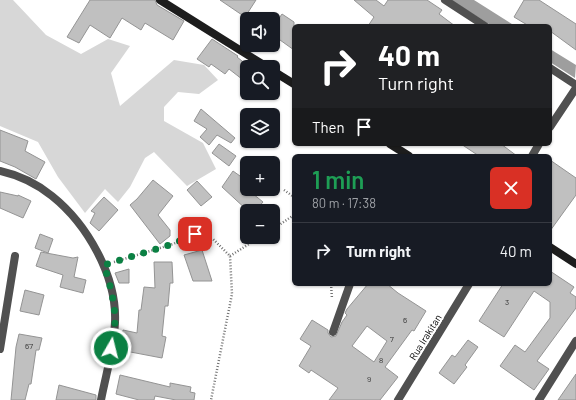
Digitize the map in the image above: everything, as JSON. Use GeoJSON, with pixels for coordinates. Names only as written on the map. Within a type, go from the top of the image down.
{"type":"FeatureCollection","features":[{"type":"Feature","properties":{"kind":"main road"},"geometry":{"type":"LineString","coordinates":[[160,0],[256,60]]}},
{"type":"Feature","properties":{"kind":"main road"},"geometry":{"type":"LineString","coordinates":[[280,75],[292,83]]}},
{"type":"Feature","properties":{"kind":"main road"},"geometry":{"type":"LineString","coordinates":[[393,146],[406,154]]}},
{"type":"Feature","properties":{"kind":"main road"},"geometry":{"type":"LineString","coordinates":[[552,248],[576,264]]}},
{"type":"Feature","properties":{"kind":"street"},"geometry":{"type":"LineString","coordinates":[[445,0],[482,24]]}},
{"type":"Feature","properties":{"kind":"street"},"geometry":{"type":"LineString","coordinates":[[552,69],[576,85]]}},
{"type":"Feature","properties":{"kind":"street"},"geometry":{"type":"LineString","coordinates":[[552,124],[576,88]]}},
{"type":"Feature","properties":{"kind":"street"},"geometry":{"type":"LineString","coordinates":[[0,171],[13,175],[39,187],[61,204],[82,228],[104,265],[114,302],[115,322],[102,400]]}},
{"type":"Feature","properties":{"kind":"street"},"geometry":{"type":"LineString","coordinates":[[0,349],[15,256]]}},
{"type":"Feature","properties":{"kind":"street"},"geometry":{"type":"LineString","coordinates":[[333,332],[349,286]]}},
{"type":"Feature","properties":{"kind":"street","name":"Rua Irakitan"},"geometry":{"type":"LineString","coordinates":[[398,400],[468,286]]}},
{"type":"Feature","properties":{"kind":"street"},"geometry":{"type":"LineString","coordinates":[[539,400],[576,341]]}},
{"type":"Feature","properties":{"kind":"path"},"geometry":{"type":"LineString","coordinates":[[284,190],[292,196]]}},
{"type":"Feature","properties":{"kind":"path"},"geometry":{"type":"LineString","coordinates":[[280,224],[292,216]]}},
{"type":"Feature","properties":{"kind":"path"},"geometry":{"type":"LineString","coordinates":[[104,265],[173,244],[195,234],[214,239],[230,256],[232,294],[211,400]]}},
{"type":"Feature","properties":{"kind":"path"},"geometry":{"type":"LineString","coordinates":[[230,256],[249,244]]}},
{"type":"Feature","properties":{"kind":"shaded area"},"geometry":{"type":"Polygon","coordinates":[[[0,0],[13,0],[46,35],[81,54],[108,39],[130,46],[111,73],[120,106],[174,60],[204,65],[218,80],[199,94],[178,92],[164,107],[164,121],[203,143],[216,169],[187,186],[154,152],[145,158],[130,187],[118,202],[105,189],[85,213],[58,177],[38,142],[0,126],[0,0]]]}},
{"type":"Feature","properties":{"kind":"shaded area"},"geometry":{"type":"Polygon","coordinates":[[[451,0],[474,0],[512,24],[489,24],[451,0]]]}},
{"type":"Feature","properties":{"kind":"shaded area"},"geometry":{"type":"Polygon","coordinates":[[[552,50],[576,65],[575,78],[552,63],[552,50]]]}},
{"type":"Feature","properties":{"kind":"building"},"geometry":{"type":"Polygon","coordinates":[[[90,0],[155,0],[157,5],[184,21],[173,40],[145,23],[141,30],[122,18],[110,38],[90,25],[79,43],[67,37],[90,0]]]}},
{"type":"Feature","properties":{"kind":"building"},"geometry":{"type":"Polygon","coordinates":[[[220,0],[256,0],[248,12],[240,12],[240,14],[220,0]]]}},
{"type":"Feature","properties":{"kind":"building"},"geometry":{"type":"Polygon","coordinates":[[[354,0],[376,0],[384,6],[388,0],[427,0],[442,10],[439,14],[452,24],[369,24],[374,17],[354,0]]]}},
{"type":"Feature","properties":{"kind":"building"},"geometry":{"type":"Polygon","coordinates":[[[524,0],[539,0],[576,24],[576,50],[552,32],[552,24],[526,24],[514,17],[524,0]]]}},
{"type":"Feature","properties":{"kind":"building"},"geometry":{"type":"Polygon","coordinates":[[[282,14],[294,22],[294,24],[292,24],[292,49],[280,40],[280,17],[282,14]]]}},
{"type":"Feature","properties":{"kind":"building"},"geometry":{"type":"Polygon","coordinates":[[[212,39],[238,56],[237,57],[241,60],[240,78],[229,69],[225,74],[211,64],[209,67],[197,59],[212,39]]]}},
{"type":"Feature","properties":{"kind":"building"},"geometry":{"type":"Polygon","coordinates":[[[201,109],[235,138],[231,143],[217,135],[209,145],[200,137],[207,129],[194,121],[201,109]]]}},
{"type":"Feature","properties":{"kind":"building"},"geometry":{"type":"Polygon","coordinates":[[[0,130],[28,141],[25,151],[45,162],[36,179],[15,167],[0,161],[0,130]]]}},
{"type":"Feature","properties":{"kind":"building"},"geometry":{"type":"Polygon","coordinates":[[[219,144],[236,156],[229,166],[212,153],[219,144]]]}},
{"type":"Feature","properties":{"kind":"building"},"geometry":{"type":"Polygon","coordinates":[[[464,146],[504,146],[514,154],[476,154],[464,146]]]}},
{"type":"Feature","properties":{"kind":"building"},"geometry":{"type":"Polygon","coordinates":[[[552,161],[576,178],[576,195],[552,228],[552,161]]]}},
{"type":"Feature","properties":{"kind":"building"},"geometry":{"type":"Polygon","coordinates":[[[233,171],[240,176],[240,196],[256,196],[263,202],[261,204],[240,204],[222,187],[233,171]]]}},
{"type":"Feature","properties":{"kind":"building"},"geometry":{"type":"Polygon","coordinates":[[[153,180],[173,196],[158,215],[170,230],[170,236],[160,244],[130,205],[153,180]]]}},
{"type":"Feature","properties":{"kind":"building"},"geometry":{"type":"Polygon","coordinates":[[[197,181],[212,197],[201,206],[187,190],[197,181]]]}},
{"type":"Feature","properties":{"kind":"building"},"geometry":{"type":"Polygon","coordinates":[[[0,192],[18,195],[31,201],[23,218],[0,208],[0,192]]]}},
{"type":"Feature","properties":{"kind":"building"},"geometry":{"type":"Polygon","coordinates":[[[104,197],[118,210],[99,231],[90,223],[95,213],[91,211],[104,197]]]}},
{"type":"Feature","properties":{"kind":"building"},"geometry":{"type":"Polygon","coordinates":[[[40,234],[53,239],[48,253],[35,248],[40,234]]]}},
{"type":"Feature","properties":{"kind":"building"},"geometry":{"type":"Polygon","coordinates":[[[202,250],[212,281],[193,281],[184,255],[202,250]]]}},
{"type":"Feature","properties":{"kind":"building"},"geometry":{"type":"Polygon","coordinates":[[[41,252],[73,258],[78,257],[74,277],[86,280],[83,293],[60,287],[63,275],[36,266],[41,252]]]}},
{"type":"Feature","properties":{"kind":"building"},"geometry":{"type":"Polygon","coordinates":[[[154,262],[172,262],[173,283],[170,283],[168,306],[165,306],[162,336],[166,337],[162,358],[120,350],[123,330],[137,333],[139,310],[141,310],[144,287],[155,288],[154,262]]]}},
{"type":"Feature","properties":{"kind":"building"},"geometry":{"type":"Polygon","coordinates":[[[129,269],[129,283],[119,283],[115,273],[129,269]]]}},
{"type":"Feature","properties":{"kind":"building"},"geometry":{"type":"Polygon","coordinates":[[[552,272],[574,287],[570,293],[576,297],[576,308],[537,361],[549,369],[534,390],[500,366],[515,345],[525,352],[550,318],[550,302],[534,291],[504,337],[479,321],[502,286],[552,286],[552,272]]]}},
{"type":"Feature","properties":{"kind":"building"},"geometry":{"type":"Polygon","coordinates":[[[366,286],[389,286],[426,311],[414,331],[412,330],[385,367],[398,377],[380,400],[329,400],[338,388],[311,370],[309,373],[299,366],[311,346],[300,339],[312,320],[328,330],[331,337],[336,336],[347,315],[345,313],[366,286]],[[367,326],[352,346],[374,362],[387,341],[367,326]]]}},
{"type":"Feature","properties":{"kind":"building"},"geometry":{"type":"Polygon","coordinates":[[[25,290],[44,295],[39,315],[20,311],[25,290]]]}},
{"type":"Feature","properties":{"kind":"building"},"geometry":{"type":"Polygon","coordinates":[[[19,334],[42,338],[39,350],[36,350],[31,384],[29,384],[25,400],[11,400],[16,347],[19,334]]]}},
{"type":"Feature","properties":{"kind":"building"},"geometry":{"type":"Polygon","coordinates":[[[468,340],[478,347],[465,365],[467,367],[454,384],[439,373],[452,355],[455,357],[468,340]]]}},
{"type":"Feature","properties":{"kind":"building"},"geometry":{"type":"Polygon","coordinates":[[[576,374],[576,400],[558,400],[576,374]]]}},
{"type":"Feature","properties":{"kind":"building"},"geometry":{"type":"Polygon","coordinates":[[[120,375],[170,387],[170,383],[191,387],[190,392],[195,393],[194,400],[176,400],[155,396],[154,400],[139,400],[116,394],[120,375]]]}},
{"type":"Feature","properties":{"kind":"building"},"geometry":{"type":"Polygon","coordinates":[[[59,385],[96,395],[96,400],[56,400],[59,385]]]}},
{"type":"Feature","properties":{"kind":"route"},"geometry":{"type":"LineString","coordinates":[[111,348],[115,322],[114,302],[104,265],[173,244],[195,234]]}}]}
